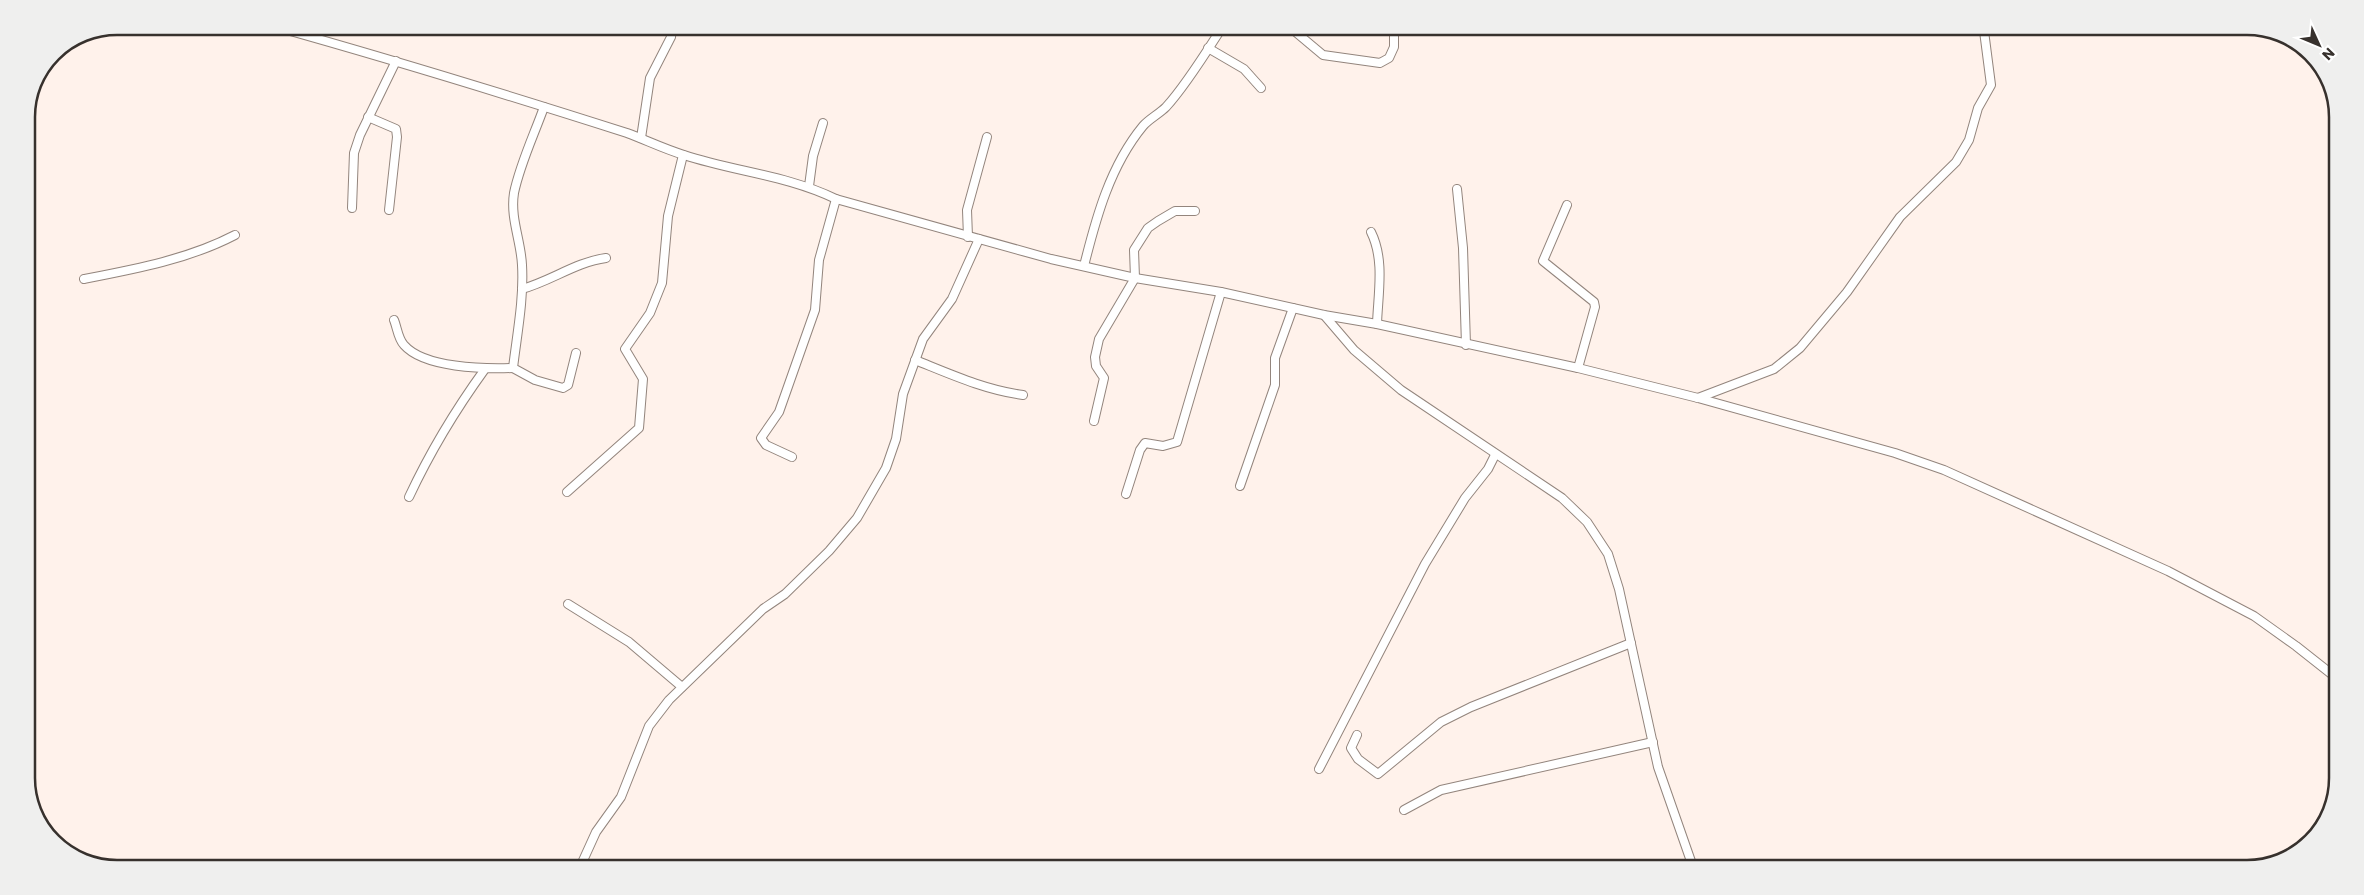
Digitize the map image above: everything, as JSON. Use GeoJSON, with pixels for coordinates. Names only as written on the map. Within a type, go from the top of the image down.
{"type":"FeatureCollection","features":[{"type":"Feature","properties":{"kind":"street"},"geometry":{"type":"LineString","coordinates":[[305,35],[396,60],[544,106],[641,138],[684,155],[809,186],[836,199],[1051,259],[1135,278],[1222,292],[1324,315],[1377,324],[1578,368],[1698,398],[1895,453],[1944,470],[2168,572],[2254,616],[2329,672]]}},
{"type":"Feature","properties":{"kind":"street"},"geometry":{"type":"LineString","coordinates":[[641,138],[650,78],[671,35]]}},
{"type":"Feature","properties":{"kind":"street"},"geometry":{"type":"LineString","coordinates":[[1084,266],[1110,180],[1127,150],[1143,126],[1166,107],[1217,35]]}},
{"type":"Feature","properties":{"kind":"street"},"geometry":{"type":"LineString","coordinates":[[1299,35],[1323,55],[1380,63],[1389,58],[1394,47],[1394,35]]}},
{"type":"Feature","properties":{"kind":"street"},"geometry":{"type":"LineString","coordinates":[[1698,398],[1774,369],[1800,348],[1847,292],[1900,217],[1956,162],[1969,140],[1978,108],[1991,85],[1985,35]]}},
{"type":"Feature","properties":{"kind":"street"},"geometry":{"type":"LineString","coordinates":[[1208,48],[1244,68],[1261,88]]}},
{"type":"Feature","properties":{"kind":"street"},"geometry":{"type":"LineString","coordinates":[[352,208],[354,153],[368,116],[396,60]]}},
{"type":"Feature","properties":{"kind":"street"},"geometry":{"type":"LineString","coordinates":[[513,368],[522,289],[522,263],[512,210],[514,193],[544,106]]}},
{"type":"Feature","properties":{"kind":"street"},"geometry":{"type":"LineString","coordinates":[[368,116],[396,129],[397,136],[389,210]]}},
{"type":"Feature","properties":{"kind":"street"},"geometry":{"type":"LineString","coordinates":[[809,186],[813,156],[823,123]]}},
{"type":"Feature","properties":{"kind":"street"},"geometry":{"type":"LineString","coordinates":[[968,237],[967,210],[987,137]]}},
{"type":"Feature","properties":{"kind":"street"},"geometry":{"type":"LineString","coordinates":[[567,492],[639,428],[643,379],[625,349],[650,313],[662,283],[668,216],[684,155]]}},
{"type":"Feature","properties":{"kind":"street"},"geometry":{"type":"LineString","coordinates":[[1457,189],[1463,248],[1466,345]]}},
{"type":"Feature","properties":{"kind":"street"},"geometry":{"type":"LineString","coordinates":[[792,457],[766,445],[761,438],[783,402],[815,310],[819,260],[836,199]]}},
{"type":"Feature","properties":{"kind":"street"},"geometry":{"type":"LineString","coordinates":[[1567,205],[1543,261],[1594,302],[1595,307],[1578,368]]}},
{"type":"Feature","properties":{"kind":"street"},"geometry":{"type":"LineString","coordinates":[[1094,421],[1104,378],[1096,366],[1094,357],[1099,339],[1135,278],[1134,250],[1148,228],[1175,211],[1196,212]]}},
{"type":"Feature","properties":{"kind":"street"},"geometry":{"type":"LineString","coordinates":[[1371,232],[1376,242],[1380,268],[1377,324]]}},
{"type":"Feature","properties":{"kind":"street"},"geometry":{"type":"LineString","coordinates":[[84,279],[171,260],[210,248],[235,235]]}},
{"type":"Feature","properties":{"kind":"street"},"geometry":{"type":"LineString","coordinates":[[583,860],[596,832],[621,797],[650,726],[669,700],[763,609],[785,594],[829,551],[857,518],[886,468],[896,439],[902,394],[923,340],[952,300],[978,239]]}},
{"type":"Feature","properties":{"kind":"street"},"geometry":{"type":"LineString","coordinates":[[522,289],[538,285],[592,260],[606,258]]}},
{"type":"Feature","properties":{"kind":"street"},"geometry":{"type":"LineString","coordinates":[[1126,494],[1140,450],[1145,443],[1163,446],[1177,442],[1222,292]]}},
{"type":"Feature","properties":{"kind":"street"},"geometry":{"type":"LineString","coordinates":[[1240,486],[1275,385],[1275,358],[1293,308]]}},
{"type":"Feature","properties":{"kind":"street"},"geometry":{"type":"LineString","coordinates":[[1324,315],[1354,350],[1401,390],[1495,455],[1562,498],[1587,522],[1608,554],[1631,643],[1658,767],[1690,860]]}},
{"type":"Feature","properties":{"kind":"street"},"geometry":{"type":"LineString","coordinates":[[394,320],[402,344],[413,353],[448,365],[485,369],[513,368],[535,380],[563,388],[568,385],[576,353]]}},
{"type":"Feature","properties":{"kind":"street"},"geometry":{"type":"LineString","coordinates":[[915,360],[962,380],[1023,395]]}},
{"type":"Feature","properties":{"kind":"street"},"geometry":{"type":"LineString","coordinates":[[409,498],[455,414],[485,369]]}},
{"type":"Feature","properties":{"kind":"street"},"geometry":{"type":"LineString","coordinates":[[1319,769],[1425,564],[1495,455]]}},
{"type":"Feature","properties":{"kind":"street"},"geometry":{"type":"LineString","coordinates":[[568,604],[629,642],[682,687]]}},
{"type":"Feature","properties":{"kind":"street"},"geometry":{"type":"LineString","coordinates":[[1357,735],[1352,748],[1358,759],[1378,774],[1441,722],[1456,714],[1566,667],[1631,643]]}},
{"type":"Feature","properties":{"kind":"street"},"geometry":{"type":"LineString","coordinates":[[1404,810],[1441,790],[1653,742]]}}]}
